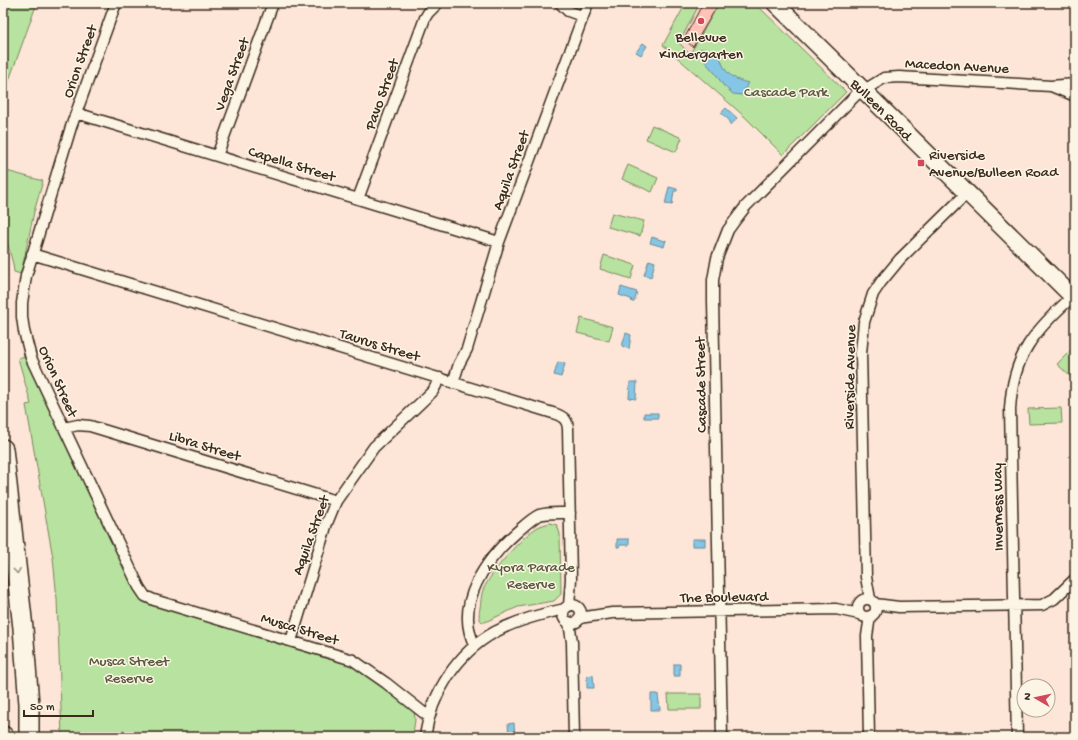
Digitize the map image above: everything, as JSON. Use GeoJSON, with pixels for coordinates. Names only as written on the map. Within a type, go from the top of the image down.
{"type":"FeatureCollection","features":[{"type":"Feature","properties":{"kind":"highway"},"geometry":{"type":"LineString","coordinates":[[3,449],[23,628],[30,737]]}},
{"type":"Feature","properties":{"kind":"main road","name":"Bulleen Road"},"geometry":{"type":"LineString","coordinates":[[775,3],[1074,298]]}},
{"type":"Feature","properties":{"kind":"street","name":"Orion Street"},"geometry":{"type":"LineString","coordinates":[[116,3],[76,113],[32,254],[26,276],[22,303],[24,331],[31,358],[139,587],[148,598]]}},
{"type":"Feature","properties":{"kind":"street","name":"Vega Street"},"geometry":{"type":"LineString","coordinates":[[217,156],[273,3]]}},
{"type":"Feature","properties":{"kind":"street","name":"Pavo Street"},"geometry":{"type":"LineString","coordinates":[[358,199],[425,18],[438,3]]}},
{"type":"Feature","properties":{"kind":"street"},"geometry":{"type":"LineString","coordinates":[[560,3],[568,11],[582,16]]}},
{"type":"Feature","properties":{"kind":"street","name":"Aquila Street"},"geometry":{"type":"LineString","coordinates":[[456,383],[464,366],[467,349],[499,242],[588,3]]}},
{"type":"Feature","properties":{"kind":"street","name":"Macedon Avenue"},"geometry":{"type":"LineString","coordinates":[[864,91],[884,78],[892,77],[1051,86],[1075,84]]}},
{"type":"Feature","properties":{"kind":"street","name":"Macedon Avenue"},"geometry":{"type":"LineString","coordinates":[[1051,86],[1075,96]]}},
{"type":"Feature","properties":{"kind":"street"},"geometry":{"type":"LineString","coordinates":[[1075,88],[1075,96]]}},
{"type":"Feature","properties":{"kind":"street","name":"Cascade Street"},"geometry":{"type":"LineString","coordinates":[[722,737],[713,301],[717,258],[728,230],[746,206],[853,98],[864,91]]}},
{"type":"Feature","properties":{"kind":"street","name":"Capella Street"},"geometry":{"type":"LineString","coordinates":[[76,113],[499,242]]}},
{"type":"Feature","properties":{"kind":"street","name":"Riverside Avenue"},"geometry":{"type":"LineString","coordinates":[[869,737],[861,353],[864,322],[873,294],[889,271],[967,193]]}},
{"type":"Feature","properties":{"kind":"street","name":"Taurus Street"},"geometry":{"type":"LineString","coordinates":[[32,254],[556,414],[566,420],[568,428],[574,737]]}},
{"type":"Feature","properties":{"kind":"street","name":"Inverness Way"},"geometry":{"type":"LineString","coordinates":[[1017,737],[1010,409],[1013,381],[1017,366],[1030,340],[1040,328],[1074,298]]}},
{"type":"Feature","properties":{"kind":"street","name":"Aquila Street"},"geometry":{"type":"LineString","coordinates":[[291,641],[327,524],[336,500],[374,447],[433,391],[440,378]]}},
{"type":"Feature","properties":{"kind":"street","name":"Libra Street"},"geometry":{"type":"LineString","coordinates":[[64,428],[78,425],[90,426],[336,500]]}},
{"type":"Feature","properties":{"kind":"street"},"geometry":{"type":"LineString","coordinates":[[475,646],[471,638],[469,628],[470,605],[477,580],[485,568],[505,544],[532,519],[544,514],[570,513]]}},
{"type":"Feature","properties":{"kind":"street","name":"The Boulevard"},"geometry":{"type":"LineString","coordinates":[[425,737],[439,691],[446,678],[466,654],[496,632],[528,619],[572,614],[1042,605],[1054,599],[1075,579]]}},
{"type":"Feature","properties":{"kind":"street","name":"Musca Street"},"geometry":{"type":"LineString","coordinates":[[148,598],[345,657],[359,664],[430,717]]}},
{"type":"Feature","properties":{"kind":"shaded area","name":"Bellevue Kindergarten"},"geometry":{"type":"Polygon","coordinates":[[[700,3],[719,3],[690,54],[679,43],[700,3]]]}},
{"type":"Feature","properties":{"kind":"green space"},"geometry":{"type":"Polygon","coordinates":[[[3,3],[37,3],[3,97],[3,3]]]}},
{"type":"Feature","properties":{"kind":"green space","name":"Cascade Park"},"geometry":{"type":"Polygon","coordinates":[[[686,3],[700,3],[679,43],[690,54],[719,3],[755,3],[846,92],[783,155],[745,117],[663,45],[686,3]]]}},
{"type":"Feature","properties":{"kind":"green space"},"geometry":{"type":"Polygon","coordinates":[[[652,125],[682,138],[676,152],[646,139],[652,125]]]}},
{"type":"Feature","properties":{"kind":"green space"},"geometry":{"type":"Polygon","coordinates":[[[628,165],[658,178],[652,192],[622,179],[628,165]]]}},
{"type":"Feature","properties":{"kind":"green space"},"geometry":{"type":"Polygon","coordinates":[[[3,170],[43,181],[34,212],[21,274],[14,272],[3,226],[3,170]]]}},
{"type":"Feature","properties":{"kind":"green space"},"geometry":{"type":"Polygon","coordinates":[[[612,213],[644,221],[640,236],[608,227],[612,213]]]}},
{"type":"Feature","properties":{"kind":"green space"},"geometry":{"type":"Polygon","coordinates":[[[604,255],[635,265],[631,279],[600,269],[604,255]]]}},
{"type":"Feature","properties":{"kind":"green space"},"geometry":{"type":"Polygon","coordinates":[[[581,318],[613,327],[609,341],[577,333],[581,318]]]}},
{"type":"Feature","properties":{"kind":"green space"},"geometry":{"type":"Polygon","coordinates":[[[1075,346],[1075,377],[1073,379],[1057,364],[1075,346]]]}},
{"type":"Feature","properties":{"kind":"green space","name":"Musca Street Reserve"},"geometry":{"type":"Polygon","coordinates":[[[25,356],[133,586],[141,599],[343,662],[356,668],[414,710],[415,720],[413,734],[406,737],[62,737],[57,599],[53,558],[26,405],[31,404],[18,358],[25,356]]]}},
{"type":"Feature","properties":{"kind":"green space"},"geometry":{"type":"Polygon","coordinates":[[[1061,408],[1062,423],[1029,424],[1028,409],[1061,408]]]}},
{"type":"Feature","properties":{"kind":"green space","name":"Kyora Parade Reserve"},"geometry":{"type":"Polygon","coordinates":[[[550,523],[557,525],[560,534],[561,594],[554,601],[518,607],[482,622],[479,616],[482,594],[487,582],[508,555],[524,538],[538,527],[550,523]]]}},
{"type":"Feature","properties":{"kind":"green space"},"geometry":{"type":"Polygon","coordinates":[[[668,694],[701,694],[701,709],[669,709],[668,694]]]}},
{"type":"Feature","properties":{"kind":"water"},"geometry":{"type":"Polygon","coordinates":[[[643,43],[647,46],[641,55],[636,52],[643,43]]]}},
{"type":"Feature","properties":{"kind":"water"},"geometry":{"type":"Polygon","coordinates":[[[700,49],[704,49],[720,56],[726,71],[733,77],[748,83],[742,95],[733,94],[723,85],[700,54],[700,49]]]}},
{"type":"Feature","properties":{"kind":"water"},"geometry":{"type":"Polygon","coordinates":[[[726,108],[737,118],[731,125],[729,123],[730,121],[721,113],[726,108]]]}},
{"type":"Feature","properties":{"kind":"water"},"geometry":{"type":"Polygon","coordinates":[[[669,187],[677,189],[677,191],[674,191],[672,205],[665,204],[669,187]]]}},
{"type":"Feature","properties":{"kind":"water"},"geometry":{"type":"Polygon","coordinates":[[[652,237],[664,241],[666,240],[664,247],[650,243],[652,237]]]}},
{"type":"Feature","properties":{"kind":"water"},"geometry":{"type":"Polygon","coordinates":[[[649,260],[655,262],[651,277],[644,275],[649,260]]]}},
{"type":"Feature","properties":{"kind":"water"},"geometry":{"type":"Polygon","coordinates":[[[621,287],[637,292],[634,302],[632,302],[631,299],[619,295],[621,287]]]}},
{"type":"Feature","properties":{"kind":"water"},"geometry":{"type":"Polygon","coordinates":[[[626,333],[631,335],[629,349],[622,346],[626,333]]]}},
{"type":"Feature","properties":{"kind":"water"},"geometry":{"type":"Polygon","coordinates":[[[558,362],[565,364],[561,377],[554,375],[558,362]]]}},
{"type":"Feature","properties":{"kind":"water"},"geometry":{"type":"Polygon","coordinates":[[[630,382],[637,382],[636,399],[629,398],[630,382]]]}},
{"type":"Feature","properties":{"kind":"water"},"geometry":{"type":"Polygon","coordinates":[[[644,413],[658,413],[658,418],[644,418],[644,413]]]}},
{"type":"Feature","properties":{"kind":"water"},"geometry":{"type":"Polygon","coordinates":[[[617,539],[629,539],[629,545],[620,545],[617,547],[617,539]]]}},
{"type":"Feature","properties":{"kind":"water"},"geometry":{"type":"Polygon","coordinates":[[[692,539],[705,539],[705,546],[692,546],[692,539]]]}},
{"type":"Feature","properties":{"kind":"water"},"geometry":{"type":"Polygon","coordinates":[[[674,664],[680,664],[680,676],[674,676],[674,664]]]}},
{"type":"Feature","properties":{"kind":"water"},"geometry":{"type":"Polygon","coordinates":[[[593,675],[594,688],[587,688],[587,676],[593,675]]]}},
{"type":"Feature","properties":{"kind":"water"},"geometry":{"type":"Polygon","coordinates":[[[651,694],[658,694],[660,710],[651,710],[651,694]]]}},
{"type":"Feature","properties":{"kind":"water"},"geometry":{"type":"Polygon","coordinates":[[[514,723],[515,737],[509,737],[508,724],[514,723]]]}},
{"type":"Feature","properties":{"kind":"building","name":"Bellevue Kindergarten"},"geometry":{"type":"Polygon","coordinates":[[[703,3],[719,3],[693,47],[684,39],[703,3]]]}},
{"type":"Feature","properties":{"kind":"place","name":"Bellevue Kindergarten"},"geometry":{"type":"Point","coordinates":[701,21]}},
{"type":"Feature","properties":{"kind":"place","name":"Riverside Avenue/Bulleen Road"},"geometry":{"type":"Point","coordinates":[921,163]}}]}
